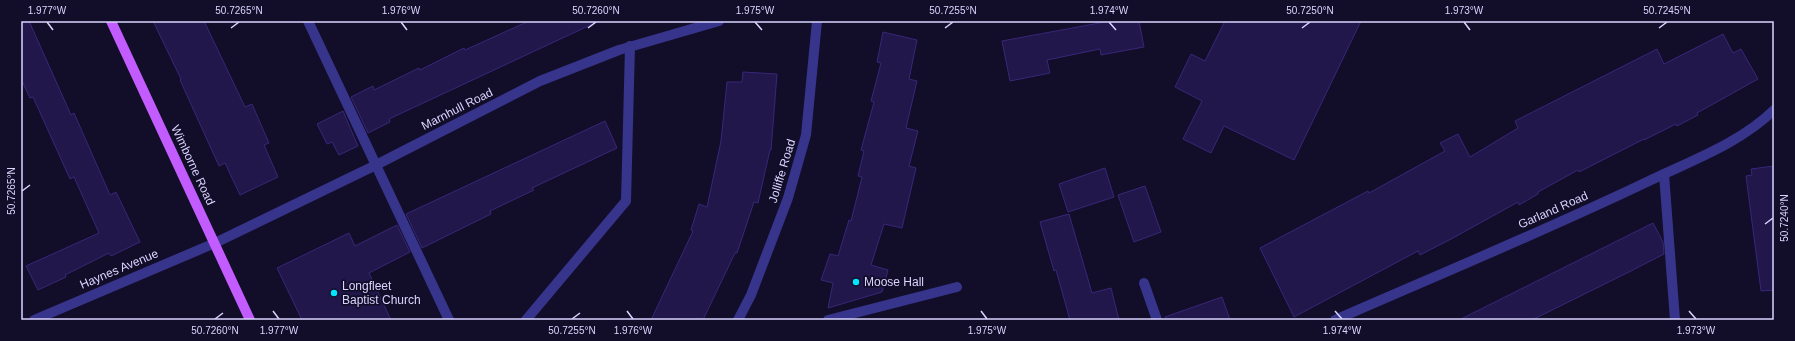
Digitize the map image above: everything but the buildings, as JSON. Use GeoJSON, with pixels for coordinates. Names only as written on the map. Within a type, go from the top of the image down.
{"type":"FeatureCollection","features":[{"type":"Feature","properties":{"kind":"main road","name":"Wimborne Road"},"geometry":{"type":"LineString","coordinates":[[111,21],[250,320]]}},
{"type":"Feature","properties":{"kind":"street"},"geometry":{"type":"LineString","coordinates":[[308,21],[449,320]]}},
{"type":"Feature","properties":{"kind":"street","name":"Marnhull Road"},"geometry":{"type":"LineString","coordinates":[[215,243],[376,165],[540,81],[630,46],[719,21]]}},
{"type":"Feature","properties":{"kind":"street","name":"Jolliffe Road"},"geometry":{"type":"LineString","coordinates":[[738,320],[751,294],[788,198],[806,135],[817,21]]}},
{"type":"Feature","properties":{"kind":"street"},"geometry":{"type":"LineString","coordinates":[[526,320],[626,202],[630,46]]}},
{"type":"Feature","properties":{"kind":"street","name":"Garland Road"},"geometry":{"type":"LineString","coordinates":[[1335,320],[1621,195],[1731,141],[1772,115]]}},
{"type":"Feature","properties":{"kind":"street"},"geometry":{"type":"LineString","coordinates":[[1664,174],[1675,320]]}},
{"type":"Feature","properties":{"kind":"street","name":"Haynes Avenue"},"geometry":{"type":"LineString","coordinates":[[34,320],[215,243]]}},
{"type":"Feature","properties":{"kind":"street"},"geometry":{"type":"LineString","coordinates":[[1144,284],[1157,320]]}},
{"type":"Feature","properties":{"kind":"street"},"geometry":{"type":"LineString","coordinates":[[828,320],[957,287]]}},
{"type":"Feature","properties":{"kind":"place","name":"Moose Hall"},"geometry":{"type":"Point","coordinates":[856,282]}},
{"type":"Feature","properties":{"kind":"place","name":"Longfleet Baptist Church"},"geometry":{"type":"Point","coordinates":[334,293]}}]}
